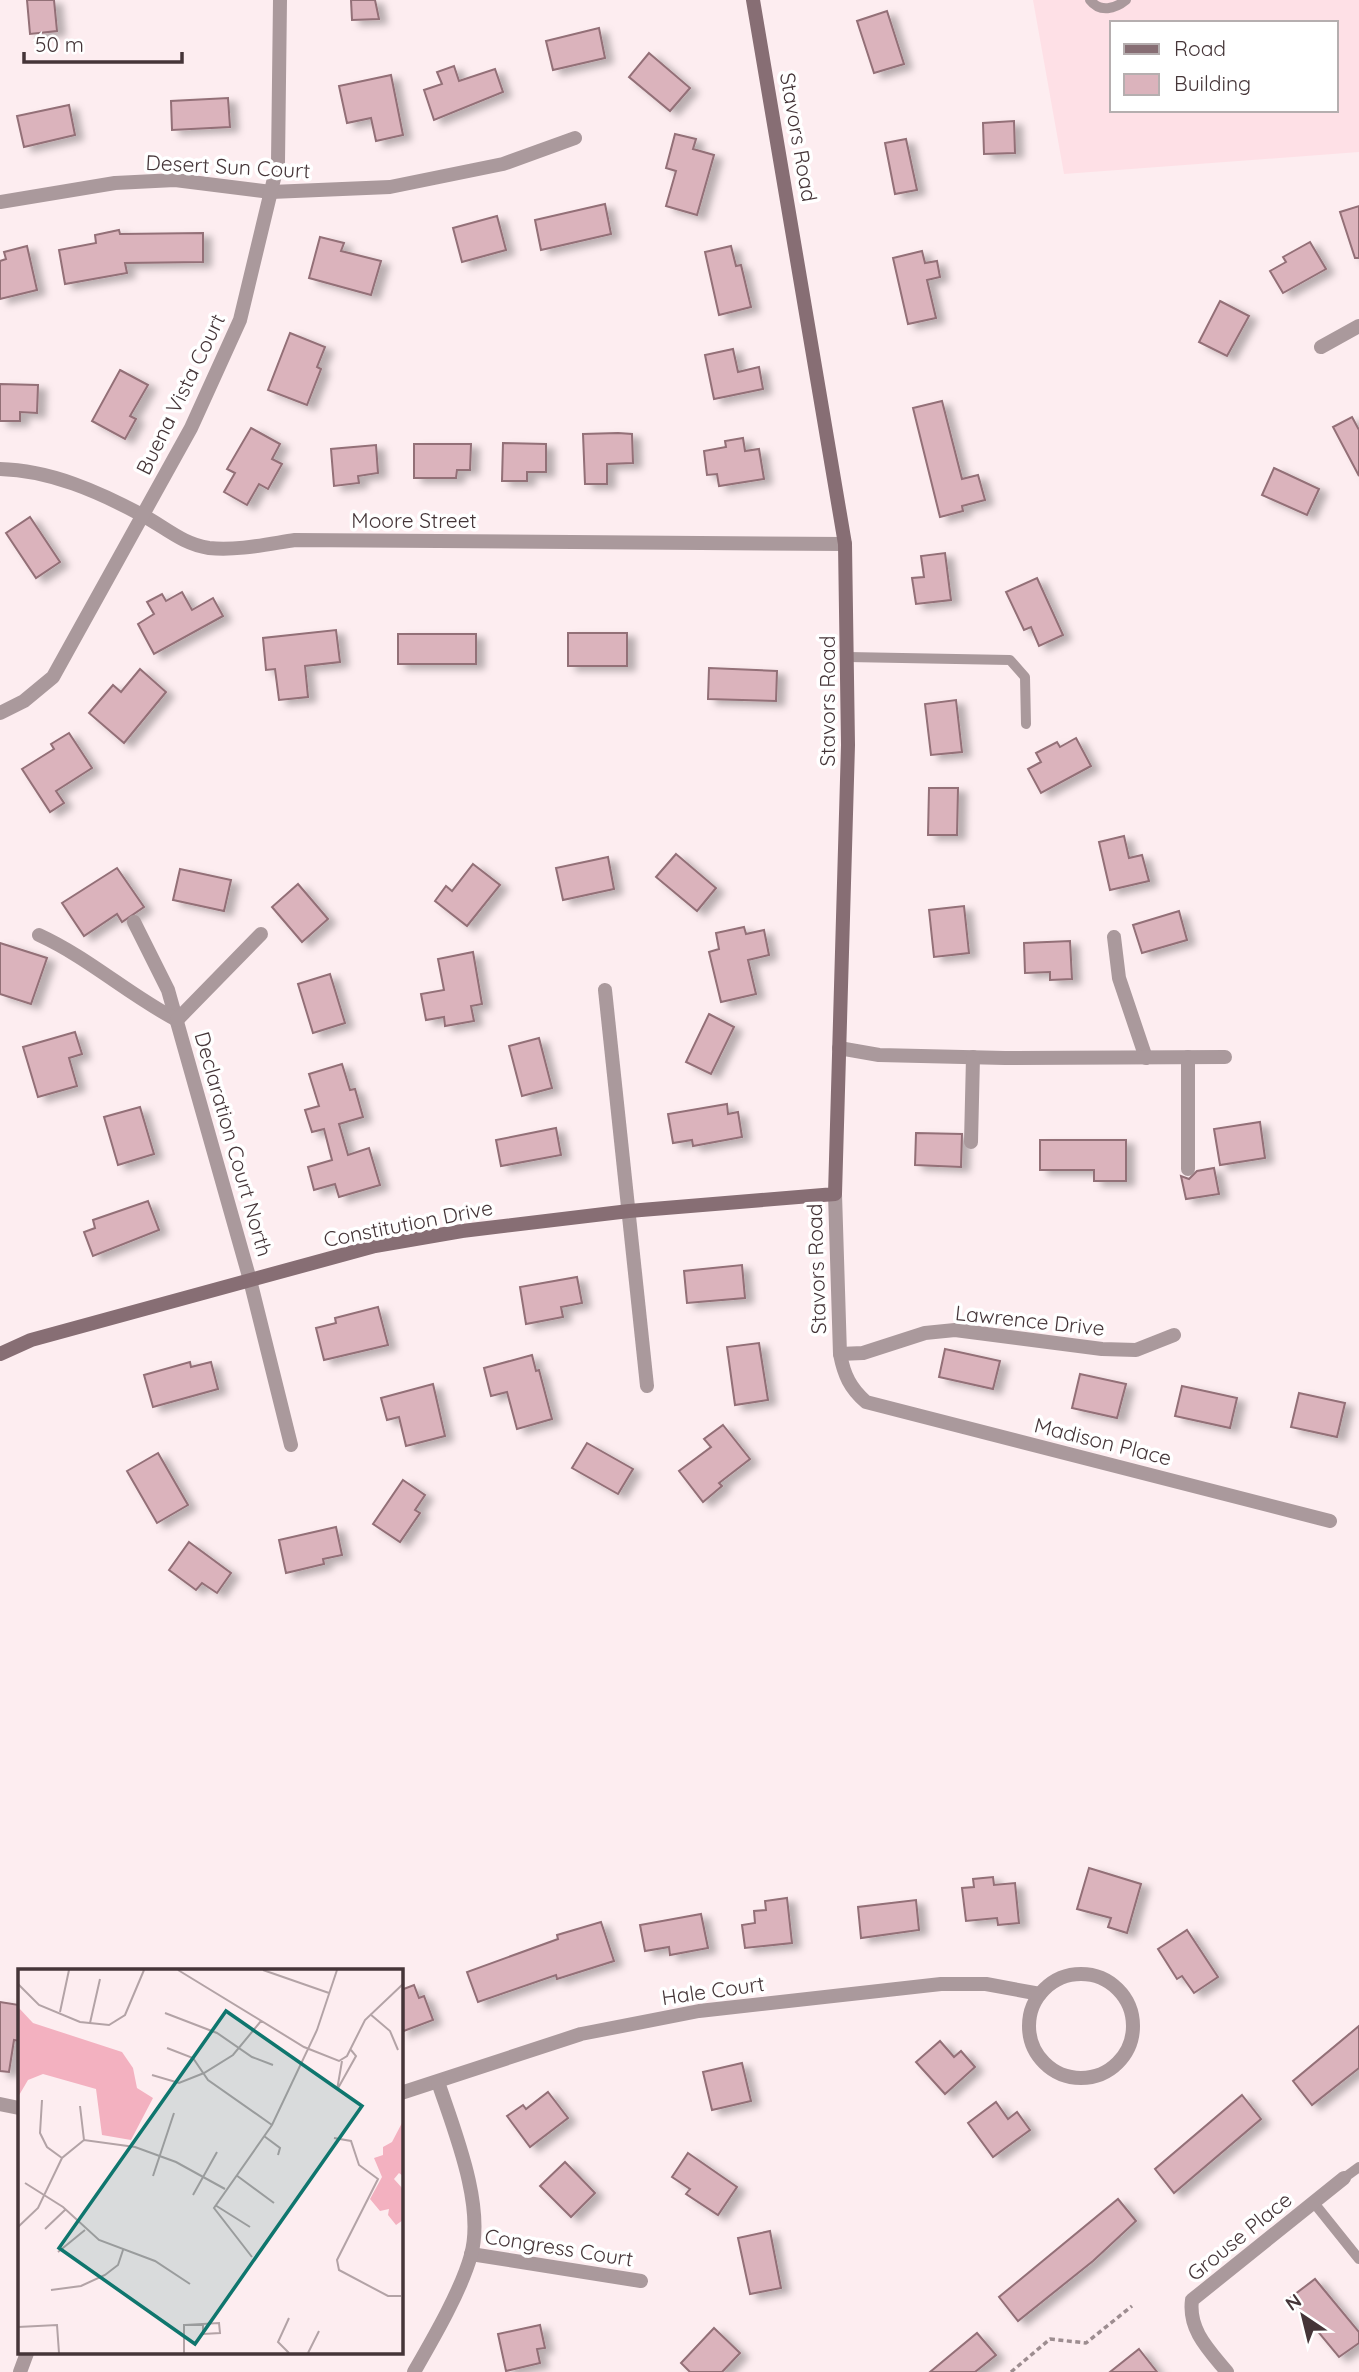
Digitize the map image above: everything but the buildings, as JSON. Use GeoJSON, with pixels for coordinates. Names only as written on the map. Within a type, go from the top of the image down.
{"type":"FeatureCollection","features":[{"type":"Feature","properties":{"kind":"street","name":"Buena Vista Court"},"geometry":{"type":"LineString","coordinates":[[0,713],[24,701],[53,677],[197,417],[240,320],[278,162],[280,0]]}},
{"type":"Feature","properties":{"kind":"street","name":"Stavors Road"},"geometry":{"type":"LineString","coordinates":[[753,0],[845,544],[848,657],[835,1194],[840,1354],[845,1376],[853,1391],[866,1402]]}},
{"type":"Feature","properties":{"kind":"street","name":"Desert Sun Court"},"geometry":{"type":"LineString","coordinates":[[0,202],[115,183],[175,180],[271,192],[359,190],[437,179],[503,164],[575,138]]}},
{"type":"Feature","properties":{"kind":"street"},"geometry":{"type":"LineString","coordinates":[[1321,347],[1359,326]]}},
{"type":"Feature","properties":{"kind":"street","name":"Moore Street"},"geometry":{"type":"LineString","coordinates":[[0,469],[28,472],[75,484],[144,516],[172,536],[210,548],[295,540],[845,544]]}},
{"type":"Feature","properties":{"kind":"street","name":"Declaration Court North"},"geometry":{"type":"LineString","coordinates":[[134,922],[162,974],[177,1020],[250,1280],[291,1445]]}},
{"type":"Feature","properties":{"kind":"street"},"geometry":{"type":"LineString","coordinates":[[40,935],[66,947],[144,1003],[177,1020],[261,934]]}},
{"type":"Feature","properties":{"kind":"street"},"geometry":{"type":"LineString","coordinates":[[1114,937],[1119,978],[1146,1058]]}},
{"type":"Feature","properties":{"kind":"street"},"geometry":{"type":"LineString","coordinates":[[605,990],[647,1385]]}},
{"type":"Feature","properties":{"kind":"street"},"geometry":{"type":"LineString","coordinates":[[839,1048],[879,1055],[1225,1057]]}},
{"type":"Feature","properties":{"kind":"street"},"geometry":{"type":"LineString","coordinates":[[971,1142],[973,1057]]}},
{"type":"Feature","properties":{"kind":"street"},"geometry":{"type":"LineString","coordinates":[[1188,1058],[1188,1168]]}},
{"type":"Feature","properties":{"kind":"street","name":"Constitution Drive"},"geometry":{"type":"LineString","coordinates":[[0,1354],[31,1340],[412,1239],[629,1211],[835,1194]]}},
{"type":"Feature","properties":{"kind":"street","name":"Lawrence Drive"},"geometry":{"type":"LineString","coordinates":[[840,1354],[863,1353],[925,1333],[955,1331],[1102,1349],[1136,1350],[1174,1335]]}},
{"type":"Feature","properties":{"kind":"street","name":"Madison Place"},"geometry":{"type":"LineString","coordinates":[[866,1402],[1330,1521]]}},
{"type":"Feature","properties":{"kind":"street"},"geometry":{"type":"LineString","coordinates":[[1086,1974],[1111,1983],[1120,1992],[1132,2015],[1133,2028],[1126,2053],[1118,2063],[1095,2076],[1069,2077],[1046,2065],[1032,2044],[1029,2031],[1033,2005],[1040,1994],[1060,1978],[1073,1975],[1086,1974]]}},
{"type":"Feature","properties":{"kind":"street","name":"Hale Court"},"geometry":{"type":"LineString","coordinates":[[402,2092],[581,2034],[699,2011],[941,1984],[986,1984],[1040,1994]]}},
{"type":"Feature","properties":{"kind":"street"},"geometry":{"type":"LineString","coordinates":[[414,2372],[434,2337],[471,2254],[473,2205],[467,2165],[438,2082]]}},
{"type":"Feature","properties":{"kind":"street"},"geometry":{"type":"LineString","coordinates":[[0,2104],[18,2108]]}},
{"type":"Feature","properties":{"kind":"street","name":"Grouse Place"},"geometry":{"type":"LineString","coordinates":[[1227,2372],[1195,2328],[1191,2319],[1192,2300],[1344,2178]]}},
{"type":"Feature","properties":{"kind":"street","name":"Congress Court"},"geometry":{"type":"LineString","coordinates":[[471,2254],[641,2281]]}},
{"type":"Feature","properties":{"kind":"street"},"geometry":{"type":"LineString","coordinates":[[20,2372],[27,2354]]}},
{"type":"Feature","properties":{"kind":"lane"},"geometry":{"type":"LineString","coordinates":[[1090,0],[1094,6],[1104,9],[1116,8],[1126,0]]}},
{"type":"Feature","properties":{"kind":"lane"},"geometry":{"type":"LineString","coordinates":[[848,657],[1010,660],[1025,677],[1026,724]]}},
{"type":"Feature","properties":{"kind":"lane"},"geometry":{"type":"LineString","coordinates":[[1344,2178],[1359,2167]]}},
{"type":"Feature","properties":{"kind":"lane"},"geometry":{"type":"LineString","coordinates":[[1314,2203],[1359,2259]]}},
{"type":"Feature","properties":{"kind":"path"},"geometry":{"type":"LineString","coordinates":[[1011,2372],[1049,2339],[1086,2343],[1132,2306]]}},
{"type":"Feature","properties":{"kind":"shaded area"},"geometry":{"type":"Polygon","coordinates":[[[1033,0],[1359,0],[1359,152],[1064,174],[1033,0]]]}}]}
